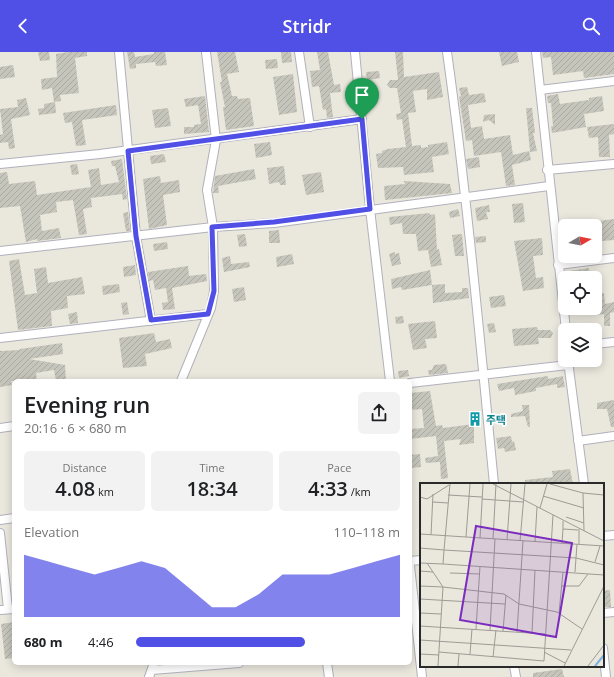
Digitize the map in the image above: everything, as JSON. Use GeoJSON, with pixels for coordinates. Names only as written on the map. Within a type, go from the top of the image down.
{"type":"FeatureCollection","features":[{"type":"Feature","properties":{"kind":"street"},"geometry":{"type":"LineString","coordinates":[[119,52],[136,236],[151,320]]}},
{"type":"Feature","properties":{"kind":"street"},"geometry":{"type":"LineString","coordinates":[[182,379],[208,314],[214,291],[212,227],[207,190],[216,140],[206,52]]}},
{"type":"Feature","properties":{"kind":"street"},"geometry":{"type":"LineString","coordinates":[[299,52],[310,127]]}},
{"type":"Feature","properties":{"kind":"street"},"geometry":{"type":"LineString","coordinates":[[355,52],[370,209],[390,379]]}},
{"type":"Feature","properties":{"kind":"street"},"geometry":{"type":"LineString","coordinates":[[447,52],[459,132],[464,196],[494,483]]}},
{"type":"Feature","properties":{"kind":"street"},"geometry":{"type":"LineString","coordinates":[[536,52],[549,186],[565,323]]}},
{"type":"Feature","properties":{"kind":"street"},"geometry":{"type":"LineString","coordinates":[[540,90],[614,81]]}},
{"type":"Feature","properties":{"kind":"street"},"geometry":{"type":"LineString","coordinates":[[0,164],[128,151],[362,119]]}},
{"type":"Feature","properties":{"kind":"street"},"geometry":{"type":"LineString","coordinates":[[548,170],[614,164]]}},
{"type":"Feature","properties":{"kind":"street"},"geometry":{"type":"LineString","coordinates":[[0,251],[212,227],[274,222],[549,186]]}},
{"type":"Feature","properties":{"kind":"street"},"geometry":{"type":"LineString","coordinates":[[558,264],[614,258]]}},
{"type":"Feature","properties":{"kind":"street"},"geometry":{"type":"LineString","coordinates":[[0,338],[208,314]]}},
{"type":"Feature","properties":{"kind":"street"},"geometry":{"type":"LineString","coordinates":[[602,343],[614,342]]}},
{"type":"Feature","properties":{"kind":"street"},"geometry":{"type":"LineString","coordinates":[[412,383],[483,375],[558,364]]}},
{"type":"Feature","properties":{"kind":"street"},"geometry":{"type":"LineString","coordinates":[[569,367],[584,483]]}},
{"type":"Feature","properties":{"kind":"street"},"geometry":{"type":"LineString","coordinates":[[0,428],[12,426]]}},
{"type":"Feature","properties":{"kind":"street"},"geometry":{"type":"LineString","coordinates":[[578,441],[614,436]]}},
{"type":"Feature","properties":{"kind":"street"},"geometry":{"type":"LineString","coordinates":[[0,520],[12,518]]}},
{"type":"Feature","properties":{"kind":"street"},"geometry":{"type":"LineString","coordinates":[[0,533],[7,609]]}},
{"type":"Feature","properties":{"kind":"street"},"geometry":{"type":"LineString","coordinates":[[604,536],[614,535]]}},
{"type":"Feature","properties":{"kind":"street"},"geometry":{"type":"LineString","coordinates":[[412,581],[417,620],[414,649],[422,677]]}},
{"type":"Feature","properties":{"kind":"street"},"geometry":{"type":"LineString","coordinates":[[604,613],[614,612]]}},
{"type":"Feature","properties":{"kind":"street"},"geometry":{"type":"LineString","coordinates":[[604,658],[606,677]]}},
{"type":"Feature","properties":{"kind":"street"},"geometry":{"type":"LineString","coordinates":[[152,670],[214,665]]}},
{"type":"Feature","properties":{"kind":"street"},"geometry":{"type":"LineString","coordinates":[[328,665],[329,677]]}},
{"type":"Feature","properties":{"kind":"street"},"geometry":{"type":"LineString","coordinates":[[514,667],[516,677]]}},
{"type":"Feature","properties":{"kind":"building"},"geometry":{"type":"Polygon","coordinates":[[[38,52],[49,52],[50,60],[40,61],[38,52]]]}},
{"type":"Feature","properties":{"kind":"building"},"geometry":{"type":"Polygon","coordinates":[[[68,52],[87,52],[87,56],[75,58],[79,93],[60,95],[61,101],[54,102],[52,88],[42,90],[41,79],[57,77],[56,54],[68,52]]]}},
{"type":"Feature","properties":{"kind":"building"},"geometry":{"type":"Polygon","coordinates":[[[127,52],[134,52],[135,57],[154,54],[154,52],[165,52],[167,65],[156,66],[155,62],[136,64],[136,68],[130,69],[127,52]]]}},
{"type":"Feature","properties":{"kind":"building"},"geometry":{"type":"Polygon","coordinates":[[[217,52],[235,52],[239,72],[227,74],[232,96],[237,96],[238,99],[250,98],[254,126],[226,130],[223,107],[225,107],[220,82],[222,82],[217,52]]]}},
{"type":"Feature","properties":{"kind":"building"},"geometry":{"type":"Polygon","coordinates":[[[281,52],[291,52],[292,62],[282,63],[281,52]]]}},
{"type":"Feature","properties":{"kind":"building"},"geometry":{"type":"Polygon","coordinates":[[[317,52],[328,52],[334,85],[340,84],[341,92],[330,93],[333,117],[327,118],[326,109],[323,110],[319,86],[312,87],[310,71],[320,70],[317,52]]]}},
{"type":"Feature","properties":{"kind":"building"},"geometry":{"type":"Polygon","coordinates":[[[395,52],[403,52],[404,77],[439,72],[443,97],[427,100],[427,89],[413,91],[416,112],[408,113],[412,146],[421,145],[421,148],[428,147],[428,145],[447,142],[449,154],[432,157],[434,172],[404,175],[403,167],[378,168],[376,154],[382,153],[382,151],[388,149],[406,147],[402,119],[397,120],[396,114],[401,113],[397,88],[390,88],[387,85],[390,80],[398,80],[395,52]]]}},
{"type":"Feature","properties":{"kind":"building"},"geometry":{"type":"Polygon","coordinates":[[[499,52],[517,52],[519,62],[502,66],[499,52]]]}},
{"type":"Feature","properties":{"kind":"building"},"geometry":{"type":"Polygon","coordinates":[[[542,52],[614,52],[614,74],[584,78],[583,71],[553,75],[551,57],[543,58],[542,52]]]}},
{"type":"Feature","properties":{"kind":"building"},"geometry":{"type":"Polygon","coordinates":[[[277,59],[278,68],[266,69],[265,60],[277,59]]]}},
{"type":"Feature","properties":{"kind":"building"},"geometry":{"type":"Polygon","coordinates":[[[13,65],[15,77],[0,79],[0,67],[13,65]]]}},
{"type":"Feature","properties":{"kind":"building"},"geometry":{"type":"Polygon","coordinates":[[[379,71],[380,78],[367,80],[366,72],[379,71]]]}},
{"type":"Feature","properties":{"kind":"building"},"geometry":{"type":"Polygon","coordinates":[[[293,74],[297,112],[279,115],[273,77],[293,74]]]}},
{"type":"Feature","properties":{"kind":"building"},"geometry":{"type":"Polygon","coordinates":[[[467,87],[469,95],[484,93],[486,102],[468,105],[471,128],[482,126],[484,139],[510,135],[513,155],[529,151],[531,160],[512,165],[515,185],[506,186],[501,152],[474,156],[472,140],[466,141],[459,88],[467,87]]]}},
{"type":"Feature","properties":{"kind":"building"},"geometry":{"type":"Polygon","coordinates":[[[558,94],[560,104],[589,100],[589,98],[602,96],[604,111],[584,114],[586,127],[552,133],[551,126],[553,126],[551,103],[548,103],[547,96],[558,94]]]}},
{"type":"Feature","properties":{"kind":"building"},"geometry":{"type":"Polygon","coordinates":[[[205,96],[209,132],[184,134],[184,127],[194,127],[194,125],[201,124],[198,105],[186,107],[184,99],[205,96]]]}},
{"type":"Feature","properties":{"kind":"building"},"geometry":{"type":"Polygon","coordinates":[[[26,98],[30,115],[11,119],[15,148],[9,149],[8,142],[0,143],[0,135],[3,134],[0,109],[18,107],[17,100],[26,98]]]}},
{"type":"Feature","properties":{"kind":"building"},"geometry":{"type":"Polygon","coordinates":[[[55,102],[56,113],[39,115],[38,109],[44,108],[44,104],[55,102]]]}},
{"type":"Feature","properties":{"kind":"building"},"geometry":{"type":"Polygon","coordinates":[[[116,105],[117,115],[82,120],[86,145],[76,146],[72,122],[65,123],[63,113],[116,105]]]}},
{"type":"Feature","properties":{"kind":"building"},"geometry":{"type":"Polygon","coordinates":[[[168,108],[171,126],[155,128],[152,110],[168,108]]]}},
{"type":"Feature","properties":{"kind":"building"},"geometry":{"type":"Polygon","coordinates":[[[526,108],[532,108],[535,133],[533,133],[537,151],[530,152],[526,108]]]}},
{"type":"Feature","properties":{"kind":"building"},"geometry":{"type":"Polygon","coordinates":[[[495,114],[495,125],[489,120],[483,122],[484,115],[495,114]]]}},
{"type":"Feature","properties":{"kind":"building"},"geometry":{"type":"Polygon","coordinates":[[[614,124],[614,134],[609,135],[610,157],[599,157],[598,137],[589,138],[587,127],[614,124]]]}},
{"type":"Feature","properties":{"kind":"building"},"geometry":{"type":"Polygon","coordinates":[[[270,142],[272,155],[256,158],[254,144],[270,142]]]}},
{"type":"Feature","properties":{"kind":"building"},"geometry":{"type":"Polygon","coordinates":[[[164,154],[166,162],[151,164],[150,156],[164,154]]]}},
{"type":"Feature","properties":{"kind":"building"},"geometry":{"type":"Polygon","coordinates":[[[479,157],[480,167],[468,169],[466,159],[479,157]]]}},
{"type":"Feature","properties":{"kind":"building"},"geometry":{"type":"Polygon","coordinates":[[[122,159],[127,199],[123,200],[122,194],[91,198],[92,207],[83,209],[87,234],[79,235],[73,200],[56,202],[57,212],[40,215],[42,231],[59,228],[61,238],[37,241],[37,239],[26,242],[20,206],[0,208],[0,173],[7,172],[9,184],[35,181],[37,195],[91,187],[88,170],[99,168],[101,185],[119,182],[115,166],[112,166],[111,161],[122,159]]]}},
{"type":"Feature","properties":{"kind":"building"},"geometry":{"type":"Polygon","coordinates":[[[77,164],[79,174],[72,175],[70,165],[77,164]]]}},
{"type":"Feature","properties":{"kind":"building"},"geometry":{"type":"Polygon","coordinates":[[[284,166],[286,185],[280,185],[279,182],[269,184],[267,168],[284,166]]]}},
{"type":"Feature","properties":{"kind":"building"},"geometry":{"type":"Polygon","coordinates":[[[254,169],[256,179],[218,186],[219,193],[213,193],[215,176],[254,169]]]}},
{"type":"Feature","properties":{"kind":"building"},"geometry":{"type":"Polygon","coordinates":[[[321,172],[324,192],[306,195],[302,175],[321,172]]]}},
{"type":"Feature","properties":{"kind":"building"},"geometry":{"type":"Polygon","coordinates":[[[160,176],[161,183],[179,180],[180,192],[163,195],[167,225],[149,229],[143,179],[160,176]]]}},
{"type":"Feature","properties":{"kind":"building"},"geometry":{"type":"Polygon","coordinates":[[[404,181],[450,184],[452,193],[385,200],[384,186],[405,184],[404,181]]]}},
{"type":"Feature","properties":{"kind":"building"},"geometry":{"type":"Polygon","coordinates":[[[523,203],[525,222],[514,223],[512,204],[523,203]]]}},
{"type":"Feature","properties":{"kind":"building"},"geometry":{"type":"Polygon","coordinates":[[[489,205],[490,212],[486,212],[488,219],[477,221],[475,208],[489,205]]]}},
{"type":"Feature","properties":{"kind":"building"},"geometry":{"type":"Polygon","coordinates":[[[458,209],[460,216],[450,218],[449,212],[458,209]]]}},
{"type":"Feature","properties":{"kind":"building"},"geometry":{"type":"Polygon","coordinates":[[[128,212],[130,231],[126,231],[123,213],[128,212]]]}},
{"type":"Feature","properties":{"kind":"building"},"geometry":{"type":"Polygon","coordinates":[[[430,213],[430,215],[435,214],[437,250],[439,249],[442,265],[431,267],[428,250],[418,251],[416,234],[403,234],[402,223],[390,225],[389,217],[430,213]]]}},
{"type":"Feature","properties":{"kind":"building"},"geometry":{"type":"Polygon","coordinates":[[[614,219],[614,240],[602,241],[602,221],[614,219]]]}},
{"type":"Feature","properties":{"kind":"building"},"geometry":{"type":"Polygon","coordinates":[[[279,230],[280,243],[269,243],[269,231],[279,230]]]}},
{"type":"Feature","properties":{"kind":"building"},"geometry":{"type":"Polygon","coordinates":[[[245,234],[247,246],[239,247],[237,235],[245,234]]]}},
{"type":"Feature","properties":{"kind":"building"},"geometry":{"type":"Polygon","coordinates":[[[462,234],[464,256],[455,256],[452,235],[462,234]]]}},
{"type":"Feature","properties":{"kind":"building"},"geometry":{"type":"Polygon","coordinates":[[[486,236],[486,242],[476,243],[475,237],[486,236]]]}},
{"type":"Feature","properties":{"kind":"building"},"geometry":{"type":"Polygon","coordinates":[[[542,238],[543,255],[533,256],[536,278],[543,277],[544,288],[523,291],[514,241],[542,238]]]}},
{"type":"Feature","properties":{"kind":"building"},"geometry":{"type":"Polygon","coordinates":[[[167,242],[168,249],[154,251],[153,244],[167,242]]]}},
{"type":"Feature","properties":{"kind":"building"},"geometry":{"type":"Polygon","coordinates":[[[395,252],[395,254],[399,253],[401,264],[392,266],[389,254],[395,252]]]}},
{"type":"Feature","properties":{"kind":"building"},"geometry":{"type":"Polygon","coordinates":[[[292,254],[294,264],[277,267],[276,257],[292,254]]]}},
{"type":"Feature","properties":{"kind":"building"},"geometry":{"type":"Polygon","coordinates":[[[230,256],[231,264],[249,262],[250,267],[224,272],[222,258],[230,256]]]}},
{"type":"Feature","properties":{"kind":"building"},"geometry":{"type":"Polygon","coordinates":[[[19,259],[25,295],[37,293],[34,269],[46,267],[48,283],[82,277],[85,294],[67,296],[68,308],[51,311],[52,326],[18,330],[9,261],[19,259]]]}},
{"type":"Feature","properties":{"kind":"building"},"geometry":{"type":"Polygon","coordinates":[[[135,265],[136,275],[124,277],[123,267],[135,265]]]}},
{"type":"Feature","properties":{"kind":"building"},"geometry":{"type":"Polygon","coordinates":[[[188,266],[189,276],[206,274],[207,281],[172,288],[175,309],[163,310],[162,303],[168,302],[166,288],[155,290],[153,280],[149,281],[148,272],[188,266]]]}},
{"type":"Feature","properties":{"kind":"building"},"geometry":{"type":"Polygon","coordinates":[[[589,268],[590,271],[570,271],[589,268]]]}},
{"type":"Feature","properties":{"kind":"building"},"geometry":{"type":"Polygon","coordinates":[[[430,270],[432,285],[402,290],[401,287],[392,289],[391,279],[430,270]]]}},
{"type":"Feature","properties":{"kind":"building"},"geometry":{"type":"Polygon","coordinates":[[[119,284],[120,292],[103,295],[102,286],[119,284]]]}},
{"type":"Feature","properties":{"kind":"building"},"geometry":{"type":"Polygon","coordinates":[[[445,284],[445,293],[462,292],[462,288],[468,288],[469,298],[433,303],[432,285],[445,284]]]}},
{"type":"Feature","properties":{"kind":"building"},"geometry":{"type":"Polygon","coordinates":[[[244,287],[246,300],[234,302],[232,289],[244,287]]]}},
{"type":"Feature","properties":{"kind":"building"},"geometry":{"type":"Polygon","coordinates":[[[602,293],[604,293],[605,304],[614,302],[614,312],[610,313],[610,326],[604,326],[604,314],[602,314],[602,293]]]}},
{"type":"Feature","properties":{"kind":"building"},"geometry":{"type":"Polygon","coordinates":[[[504,295],[506,306],[491,308],[489,297],[504,295]]]}},
{"type":"Feature","properties":{"kind":"building"},"geometry":{"type":"Polygon","coordinates":[[[127,302],[129,314],[123,315],[121,303],[127,302]]]}},
{"type":"Feature","properties":{"kind":"building"},"geometry":{"type":"Polygon","coordinates":[[[77,312],[78,323],[70,324],[68,314],[77,312]]]}},
{"type":"Feature","properties":{"kind":"building"},"geometry":{"type":"Polygon","coordinates":[[[403,316],[404,323],[396,324],[395,317],[403,316]]]}},
{"type":"Feature","properties":{"kind":"building"},"geometry":{"type":"Polygon","coordinates":[[[435,321],[437,338],[425,339],[427,348],[413,350],[408,324],[435,321]]]}},
{"type":"Feature","properties":{"kind":"building"},"geometry":{"type":"Polygon","coordinates":[[[494,323],[496,332],[489,333],[487,324],[494,323]]]}},
{"type":"Feature","properties":{"kind":"building"},"geometry":{"type":"Polygon","coordinates":[[[537,327],[538,330],[550,330],[553,333],[551,338],[538,338],[539,344],[514,346],[512,329],[537,327]]]}},
{"type":"Feature","properties":{"kind":"building"},"geometry":{"type":"Polygon","coordinates":[[[154,333],[156,342],[170,339],[172,348],[145,354],[147,366],[123,368],[119,338],[154,333]]]}},
{"type":"Feature","properties":{"kind":"building"},"geometry":{"type":"Polygon","coordinates":[[[62,343],[63,354],[29,359],[65,365],[66,379],[56,379],[54,370],[36,373],[37,379],[12,379],[12,385],[0,387],[0,351],[62,343]]]}},
{"type":"Feature","properties":{"kind":"building"},"geometry":{"type":"Polygon","coordinates":[[[446,364],[448,373],[429,375],[428,370],[432,370],[434,365],[446,364]]]}},
{"type":"Feature","properties":{"kind":"building"},"geometry":{"type":"Polygon","coordinates":[[[408,370],[409,376],[399,378],[398,371],[408,370]]]}},
{"type":"Feature","properties":{"kind":"building"},"geometry":{"type":"Polygon","coordinates":[[[548,376],[548,379],[563,376],[565,387],[557,388],[557,384],[536,388],[536,391],[515,395],[514,388],[499,391],[497,384],[548,376]]]}},
{"type":"Feature","properties":{"kind":"building"},"geometry":{"type":"Polygon","coordinates":[[[430,391],[436,426],[442,425],[443,428],[474,424],[474,443],[459,445],[461,439],[444,441],[448,478],[441,479],[440,462],[426,463],[425,458],[438,456],[436,436],[412,439],[412,429],[424,428],[422,409],[412,410],[412,393],[430,391]]]}},
{"type":"Feature","properties":{"kind":"building"},"geometry":{"type":"Polygon","coordinates":[[[614,400],[614,427],[611,427],[607,409],[597,409],[597,403],[614,400]]]}},
{"type":"Feature","properties":{"kind":"building"},"geometry":{"type":"Polygon","coordinates":[[[522,405],[529,405],[530,427],[528,427],[525,416],[511,417],[511,414],[523,411],[522,405]]]}},
{"type":"Feature","properties":{"kind":"building"},"geometry":{"type":"Polygon","coordinates":[[[511,436],[516,450],[505,452],[504,448],[498,449],[496,438],[511,436]]]}},
{"type":"Feature","properties":{"kind":"building"},"geometry":{"type":"Polygon","coordinates":[[[420,454],[421,467],[412,468],[412,455],[420,454]]]}},
{"type":"Feature","properties":{"kind":"building"},"geometry":{"type":"Polygon","coordinates":[[[570,469],[573,483],[525,483],[525,480],[553,477],[552,471],[570,469]]]}},
{"type":"Feature","properties":{"kind":"building"},"geometry":{"type":"Polygon","coordinates":[[[610,590],[611,607],[604,607],[604,591],[610,590]]]}},
{"type":"Feature","properties":{"kind":"building"},"geometry":{"type":"Polygon","coordinates":[[[12,622],[12,658],[5,659],[1,624],[12,622]]]}},
{"type":"Feature","properties":{"kind":"building"},"geometry":{"type":"Polygon","coordinates":[[[562,669],[564,677],[533,677],[533,673],[562,669]]]}},
{"type":"Feature","properties":{"kind":"place","name":"주택"},"geometry":{"type":"Point","coordinates":[475,419]}},
{"type":"Feature","properties":{"kind":"route"},"geometry":{"type":"LineString","coordinates":[[362,119],[370,209],[274,222],[212,227],[214,291],[211,308],[208,314],[151,320],[136,236],[128,151],[362,119]]}}]}
